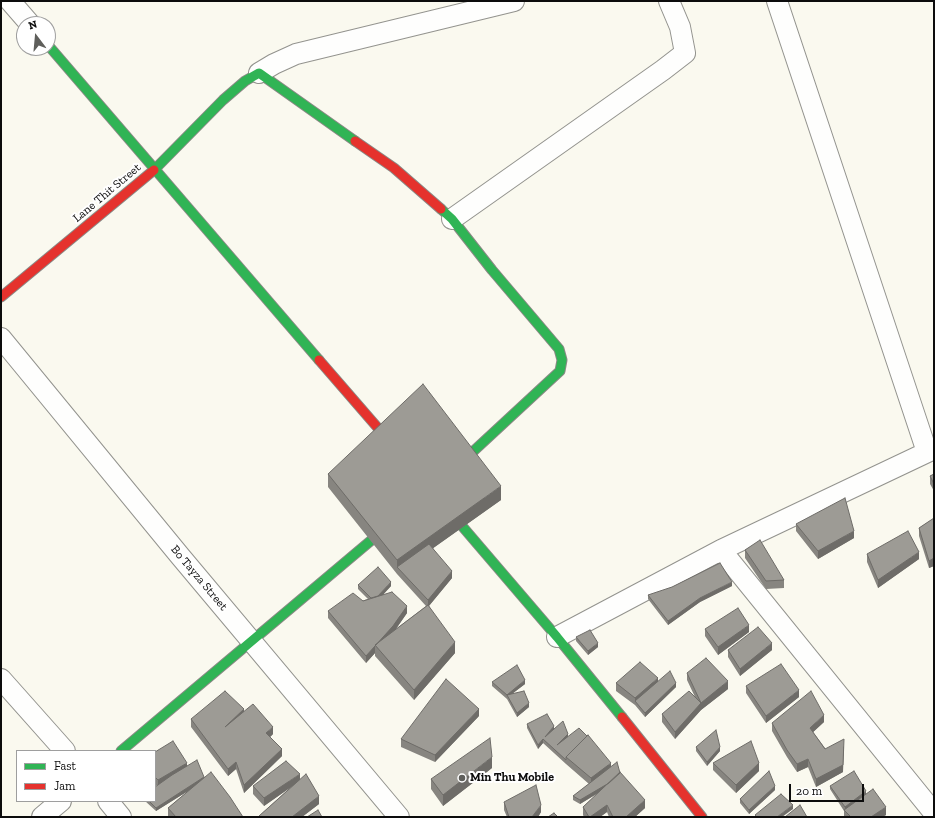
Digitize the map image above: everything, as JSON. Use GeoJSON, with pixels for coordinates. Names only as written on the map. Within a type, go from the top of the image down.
{"type":"FeatureCollection","features":[{"type":"Feature","properties":{"kind":"street"},"geometry":{"type":"LineString","coordinates":[[443,479],[560,371],[562,360],[559,349],[492,270],[452,219],[394,168],[259,73],[296,54],[514,1]]}},
{"type":"Feature","properties":{"kind":"street"},"geometry":{"type":"LineString","coordinates":[[452,219],[685,53],[680,28],[669,1]]}},
{"type":"Feature","properties":{"kind":"street"},"geometry":{"type":"LineString","coordinates":[[558,637],[721,550],[931,451],[777,1]]}},
{"type":"Feature","properties":{"kind":"street"},"geometry":{"type":"LineString","coordinates":[[56,54],[405,460]]}},
{"type":"Feature","properties":{"kind":"street","name":"Lane Thit Street"},"geometry":{"type":"LineString","coordinates":[[1,297],[154,169],[223,100],[245,81],[259,73]]}},
{"type":"Feature","properties":{"kind":"street","name":"Bo Tayza Street"},"geometry":{"type":"LineString","coordinates":[[1,338],[175,550],[399,817]]}},
{"type":"Feature","properties":{"kind":"street"},"geometry":{"type":"LineString","coordinates":[[436,496],[558,637],[702,817]]}},
{"type":"Feature","properties":{"kind":"street"},"geometry":{"type":"LineString","coordinates":[[122,750],[401,515]]}},
{"type":"Feature","properties":{"kind":"street"},"geometry":{"type":"LineString","coordinates":[[721,550],[934,813]]}},
{"type":"Feature","properties":{"kind":"street"},"geometry":{"type":"LineString","coordinates":[[1,679],[64,750]]}},
{"type":"Feature","properties":{"kind":"street"},"geometry":{"type":"LineString","coordinates":[[42,817],[60,802]]}},
{"type":"Feature","properties":{"kind":"street"},"geometry":{"type":"LineString","coordinates":[[109,802],[121,817]]}},
{"type":"Feature","properties":{"kind":"building"},"geometry":{"type":"Polygon","coordinates":[[[423,384],[501,486],[397,560],[328,474],[423,384]]]}},
{"type":"Feature","properties":{"kind":"building"},"geometry":{"type":"Polygon","coordinates":[[[934,474],[934,484],[930,476],[934,474]]]}},
{"type":"Feature","properties":{"kind":"building"},"geometry":{"type":"Polygon","coordinates":[[[845,498],[854,531],[818,551],[796,524],[845,498]]]}},
{"type":"Feature","properties":{"kind":"building"},"geometry":{"type":"Polygon","coordinates":[[[934,518],[934,558],[929,561],[919,528],[934,518]]]}},
{"type":"Feature","properties":{"kind":"building"},"geometry":{"type":"Polygon","coordinates":[[[908,531],[919,552],[878,580],[867,554],[908,531]]]}},
{"type":"Feature","properties":{"kind":"building"},"geometry":{"type":"Polygon","coordinates":[[[760,540],[784,580],[766,581],[745,550],[760,540]]]}},
{"type":"Feature","properties":{"kind":"building"},"geometry":{"type":"Polygon","coordinates":[[[429,544],[452,571],[428,600],[397,567],[429,544]]]}},
{"type":"Feature","properties":{"kind":"building"},"geometry":{"type":"Polygon","coordinates":[[[720,563],[732,582],[700,598],[668,621],[648,595],[672,587],[720,563]]]}},
{"type":"Feature","properties":{"kind":"building"},"geometry":{"type":"Polygon","coordinates":[[[378,567],[391,582],[378,596],[371,598],[358,585],[378,567]]]}},
{"type":"Feature","properties":{"kind":"building"},"geometry":{"type":"Polygon","coordinates":[[[392,592],[407,606],[393,626],[366,656],[328,611],[353,593],[363,601],[392,592]]]}},
{"type":"Feature","properties":{"kind":"building"},"geometry":{"type":"Polygon","coordinates":[[[428,605],[455,642],[414,690],[375,645],[428,605]]]}},
{"type":"Feature","properties":{"kind":"building"},"geometry":{"type":"Polygon","coordinates":[[[738,608],[749,625],[718,647],[705,629],[738,608]]]}},
{"type":"Feature","properties":{"kind":"building"},"geometry":{"type":"Polygon","coordinates":[[[758,627],[772,643],[740,669],[728,650],[758,627]]]}},
{"type":"Feature","properties":{"kind":"building"},"geometry":{"type":"Polygon","coordinates":[[[590,630],[598,643],[588,651],[576,637],[590,630]]]}},
{"type":"Feature","properties":{"kind":"building"},"geometry":{"type":"Polygon","coordinates":[[[706,658],[728,681],[701,703],[687,673],[706,658]]]}},
{"type":"Feature","properties":{"kind":"building"},"geometry":{"type":"Polygon","coordinates":[[[640,662],[658,678],[635,698],[616,683],[640,662]]]}},
{"type":"Feature","properties":{"kind":"building"},"geometry":{"type":"Polygon","coordinates":[[[781,664],[799,690],[766,716],[746,686],[781,664]]]}},
{"type":"Feature","properties":{"kind":"building"},"geometry":{"type":"Polygon","coordinates":[[[517,665],[525,680],[507,695],[492,682],[517,665]]]}},
{"type":"Feature","properties":{"kind":"building"},"geometry":{"type":"Polygon","coordinates":[[[670,671],[676,683],[645,713],[635,701],[670,671]]]}},
{"type":"Feature","properties":{"kind":"building"},"geometry":{"type":"Polygon","coordinates":[[[446,679],[479,709],[435,755],[401,739],[446,679]]]}},
{"type":"Feature","properties":{"kind":"building"},"geometry":{"type":"Polygon","coordinates":[[[225,691],[244,709],[225,727],[253,704],[273,727],[266,733],[282,749],[244,785],[236,762],[228,769],[191,719],[225,691]]]}},
{"type":"Feature","properties":{"kind":"building"},"geometry":{"type":"Polygon","coordinates":[[[524,691],[529,703],[517,713],[507,695],[524,691]]]}},
{"type":"Feature","properties":{"kind":"building"},"geometry":{"type":"Polygon","coordinates":[[[689,691],[701,703],[675,732],[662,714],[689,691]]]}},
{"type":"Feature","properties":{"kind":"building"},"geometry":{"type":"Polygon","coordinates":[[[811,691],[824,715],[810,728],[825,749],[844,739],[843,765],[816,779],[808,759],[797,764],[787,750],[772,723],[811,691]]]}},
{"type":"Feature","properties":{"kind":"building"},"geometry":{"type":"Polygon","coordinates":[[[547,714],[554,726],[545,737],[563,721],[568,734],[557,745],[579,728],[587,736],[566,757],[566,760],[543,739],[538,745],[527,724],[547,714]]]}},
{"type":"Feature","properties":{"kind":"building"},"geometry":{"type":"Polygon","coordinates":[[[716,730],[720,747],[707,762],[696,747],[716,730]]]}},
{"type":"Feature","properties":{"kind":"building"},"geometry":{"type":"Polygon","coordinates":[[[588,735],[611,763],[591,778],[566,757],[588,735]]]}},
{"type":"Feature","properties":{"kind":"building"},"geometry":{"type":"Polygon","coordinates":[[[490,738],[492,757],[443,795],[431,779],[490,738]]]}},
{"type":"Feature","properties":{"kind":"building"},"geometry":{"type":"Polygon","coordinates":[[[173,741],[187,763],[158,780],[156,778],[156,751],[173,741]]]}},
{"type":"Feature","properties":{"kind":"building"},"geometry":{"type":"Polygon","coordinates":[[[751,741],[759,763],[736,785],[713,763],[751,741]]]}},
{"type":"Feature","properties":{"kind":"building"},"geometry":{"type":"Polygon","coordinates":[[[197,760],[204,777],[156,808],[150,802],[156,802],[156,786],[197,760]]]}},
{"type":"Feature","properties":{"kind":"building"},"geometry":{"type":"Polygon","coordinates":[[[286,761],[300,774],[264,798],[253,786],[286,761]]]}},
{"type":"Feature","properties":{"kind":"building"},"geometry":{"type":"Polygon","coordinates":[[[617,762],[620,773],[609,783],[580,800],[573,796],[617,762]]]}},
{"type":"Feature","properties":{"kind":"building"},"geometry":{"type":"Polygon","coordinates":[[[769,771],[775,786],[749,810],[740,799],[769,771]]]}},
{"type":"Feature","properties":{"kind":"building"},"geometry":{"type":"Polygon","coordinates":[[[854,771],[866,791],[845,807],[830,786],[854,771]]]}},
{"type":"Feature","properties":{"kind":"building"},"geometry":{"type":"Polygon","coordinates":[[[211,772],[243,817],[176,817],[168,808],[211,772]]]}},
{"type":"Feature","properties":{"kind":"building"},"geometry":{"type":"Polygon","coordinates":[[[620,772],[645,800],[626,817],[613,817],[607,805],[589,817],[583,807],[620,772]]]}},
{"type":"Feature","properties":{"kind":"building"},"geometry":{"type":"Polygon","coordinates":[[[306,774],[319,796],[292,817],[259,816],[306,774]]]}},
{"type":"Feature","properties":{"kind":"building"},"geometry":{"type":"Polygon","coordinates":[[[536,785],[541,805],[532,817],[509,817],[504,802],[536,785]]]}},
{"type":"Feature","properties":{"kind":"building"},"geometry":{"type":"Polygon","coordinates":[[[873,789],[886,807],[871,817],[851,817],[844,810],[873,789]]]}},
{"type":"Feature","properties":{"kind":"building"},"geometry":{"type":"Polygon","coordinates":[[[781,794],[793,805],[777,817],[757,817],[755,815],[781,794]]]}},
{"type":"Feature","properties":{"kind":"building"},"geometry":{"type":"Polygon","coordinates":[[[800,805],[807,817],[785,817],[800,805]]]}},
{"type":"Feature","properties":{"kind":"building"},"geometry":{"type":"Polygon","coordinates":[[[318,810],[322,817],[307,817],[318,810]]]}},
{"type":"Feature","properties":{"kind":"building"},"geometry":{"type":"Polygon","coordinates":[[[554,813],[558,817],[548,817],[554,813]]]}},
{"type":"Feature","properties":{"kind":"traffic: fast"},"geometry":{"type":"LineString","coordinates":[[56,54],[319,360]]}},
{"type":"Feature","properties":{"kind":"traffic: fast"},"geometry":{"type":"LineString","coordinates":[[154,170],[223,100],[245,81],[259,73],[355,141]]}},
{"type":"Feature","properties":{"kind":"traffic: fast"},"geometry":{"type":"LineString","coordinates":[[441,209],[452,219],[492,270],[559,349],[562,360],[560,371],[452,471]]}},
{"type":"Feature","properties":{"kind":"traffic: fast"},"geometry":{"type":"LineString","coordinates":[[444,505],[557,637],[622,717]]}},
{"type":"Feature","properties":{"kind":"traffic: fast"},"geometry":{"type":"LineString","coordinates":[[122,750],[393,522]]}},
{"type":"Feature","properties":{"kind":"traffic: jam"},"geometry":{"type":"LineString","coordinates":[[355,141],[394,168],[441,209]]}},
{"type":"Feature","properties":{"kind":"traffic: jam"},"geometry":{"type":"LineString","coordinates":[[1,297],[154,170]]}},
{"type":"Feature","properties":{"kind":"traffic: jam"},"geometry":{"type":"LineString","coordinates":[[319,360],[397,450]]}},
{"type":"Feature","properties":{"kind":"traffic: jam"},"geometry":{"type":"LineString","coordinates":[[622,717],[702,817]]}},
{"type":"Feature","properties":{"kind":"place","name":"Min Thu Mobile"},"geometry":{"type":"Point","coordinates":[462,778]}}]}
